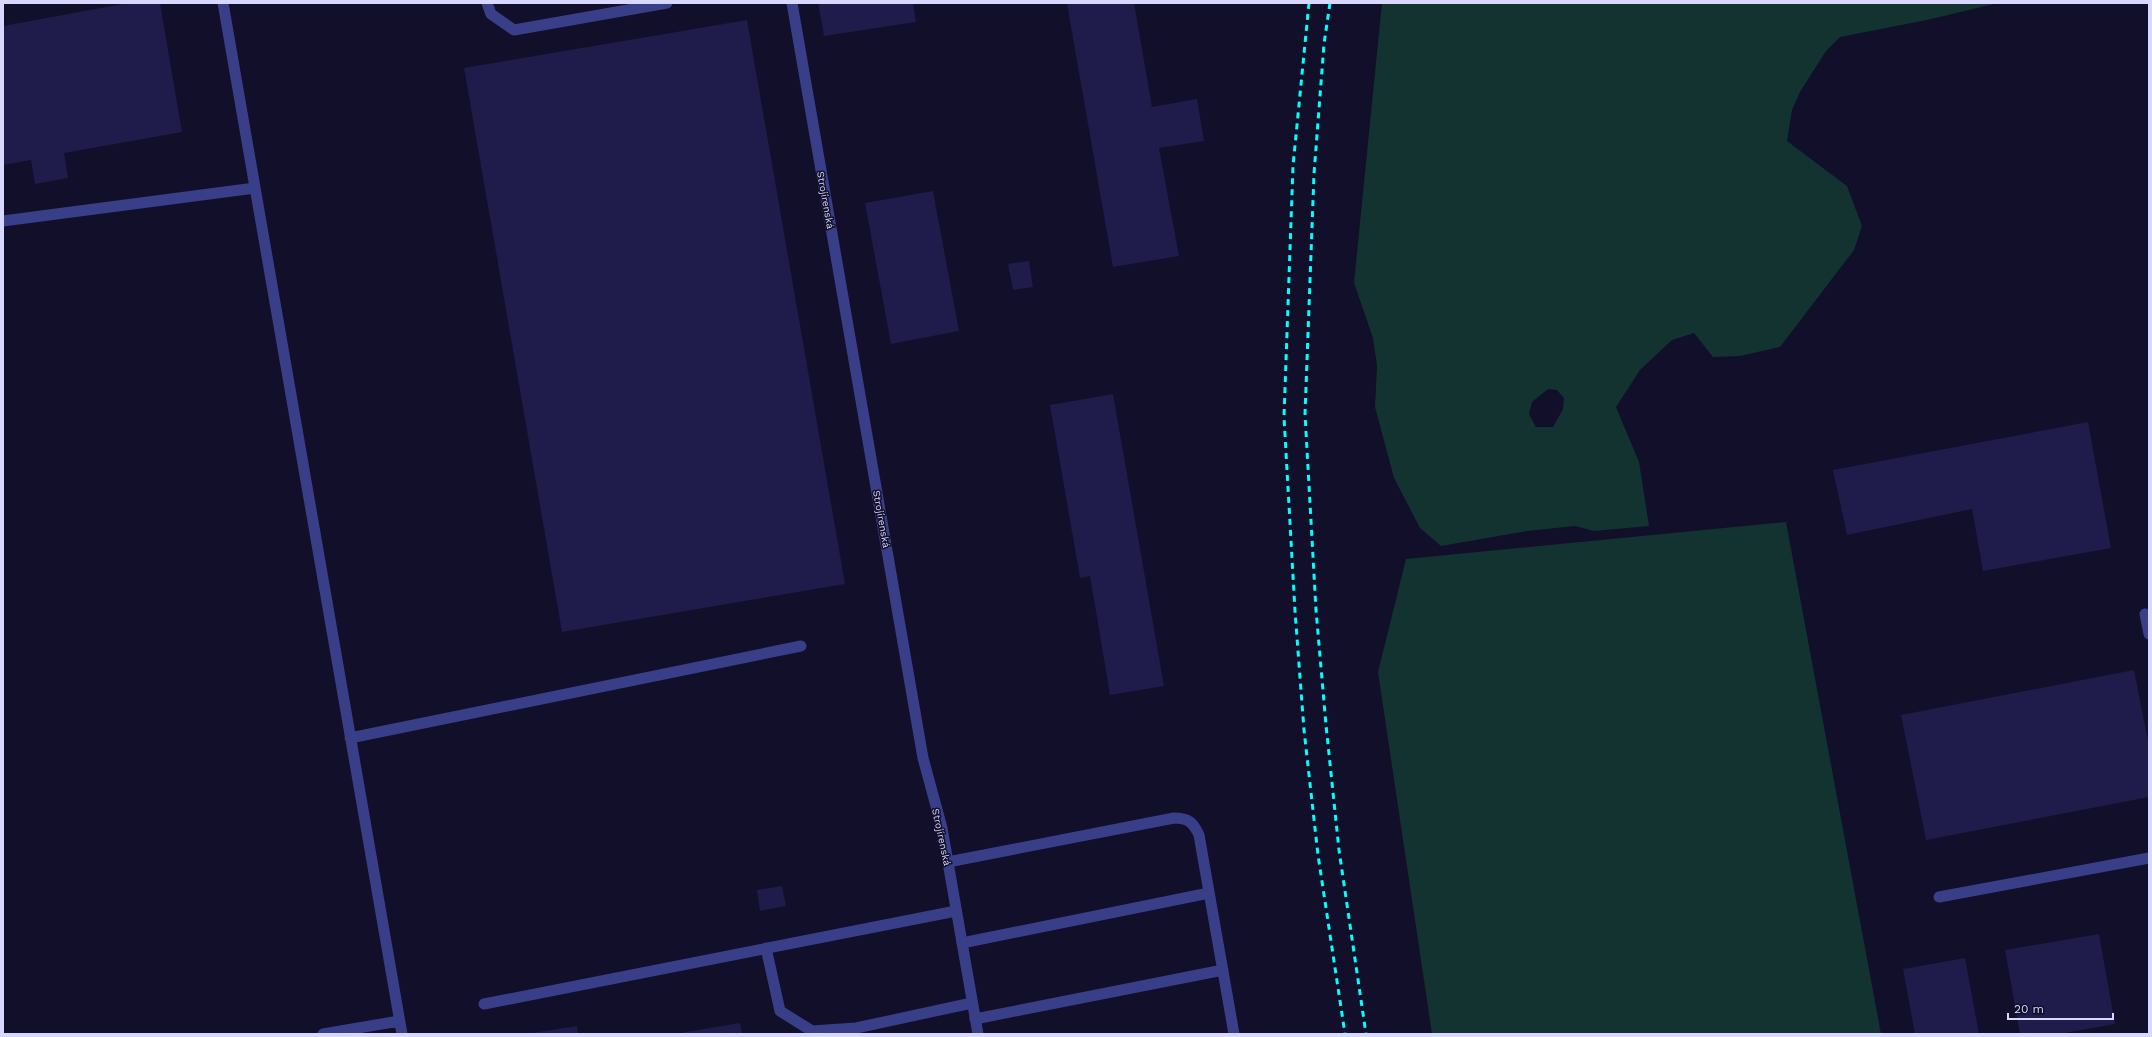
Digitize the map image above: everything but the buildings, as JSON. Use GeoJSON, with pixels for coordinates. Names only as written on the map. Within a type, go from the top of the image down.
{"type":"FeatureCollection","features":[{"type":"Feature","properties":{"kind":"street"},"geometry":{"type":"LineString","coordinates":[[223,3],[402,1034]]}},
{"type":"Feature","properties":{"kind":"street"},"geometry":{"type":"LineString","coordinates":[[487,3],[491,14],[514,30],[668,3]]}},
{"type":"Feature","properties":{"kind":"street","name":"Strojírenská"},"geometry":{"type":"LineString","coordinates":[[792,3],[923,758],[942,828],[978,1034]]}},
{"type":"Feature","properties":{"kind":"street"},"geometry":{"type":"LineString","coordinates":[[3,221],[255,188]]}},
{"type":"Feature","properties":{"kind":"street"},"geometry":{"type":"LineString","coordinates":[[2145,614],[2149,634]]}},
{"type":"Feature","properties":{"kind":"street"},"geometry":{"type":"LineString","coordinates":[[350,738],[801,646]]}},
{"type":"Feature","properties":{"kind":"street"},"geometry":{"type":"LineString","coordinates":[[948,862],[1174,818],[1184,818],[1193,823],[1199,835],[1234,1034]]}},
{"type":"Feature","properties":{"kind":"street"},"geometry":{"type":"LineString","coordinates":[[1939,897],[2149,858]]}},
{"type":"Feature","properties":{"kind":"street"},"geometry":{"type":"LineString","coordinates":[[962,943],[1209,893]]}},
{"type":"Feature","properties":{"kind":"street"},"geometry":{"type":"LineString","coordinates":[[484,1004],[956,911]]}},
{"type":"Feature","properties":{"kind":"street"},"geometry":{"type":"LineString","coordinates":[[766,948],[780,1011],[812,1031],[856,1028],[972,1003]]}},
{"type":"Feature","properties":{"kind":"street"},"geometry":{"type":"LineString","coordinates":[[975,1019],[1223,970]]}},
{"type":"Feature","properties":{"kind":"street"},"geometry":{"type":"LineString","coordinates":[[323,1034],[399,1021]]}},
{"type":"Feature","properties":{"kind":"green space"},"geometry":{"type":"Polygon","coordinates":[[[1382,3],[1998,3],[1927,20],[1840,37],[1826,51],[1800,92],[1792,110],[1787,141],[1847,186],[1862,226],[1854,250],[1780,347],[1740,356],[1713,357],[1694,333],[1672,340],[1640,370],[1616,407],[1639,462],[1649,526],[1594,531],[1575,526],[1527,531],[1441,546],[1420,528],[1394,478],[1375,407],[1377,366],[1373,338],[1354,283],[1382,3]],[[1548,389],[1532,402],[1529,414],[1536,427],[1553,427],[1563,409],[1564,398],[1557,390],[1548,389]]]}},
{"type":"Feature","properties":{"kind":"green space"},"geometry":{"type":"Polygon","coordinates":[[[1786,522],[1881,1034],[1432,1034],[1378,672],[1406,559],[1786,522]]]}},
{"type":"Feature","properties":{"kind":"railway"},"geometry":{"type":"LineString","coordinates":[[1309,3],[1293,166],[1284,417],[1295,611],[1304,730],[1318,855],[1345,1034]]}},
{"type":"Feature","properties":{"kind":"railway"},"geometry":{"type":"LineString","coordinates":[[1330,3],[1324,44],[1314,174],[1305,414],[1316,610],[1326,725],[1339,850],[1366,1034]]}}]}
